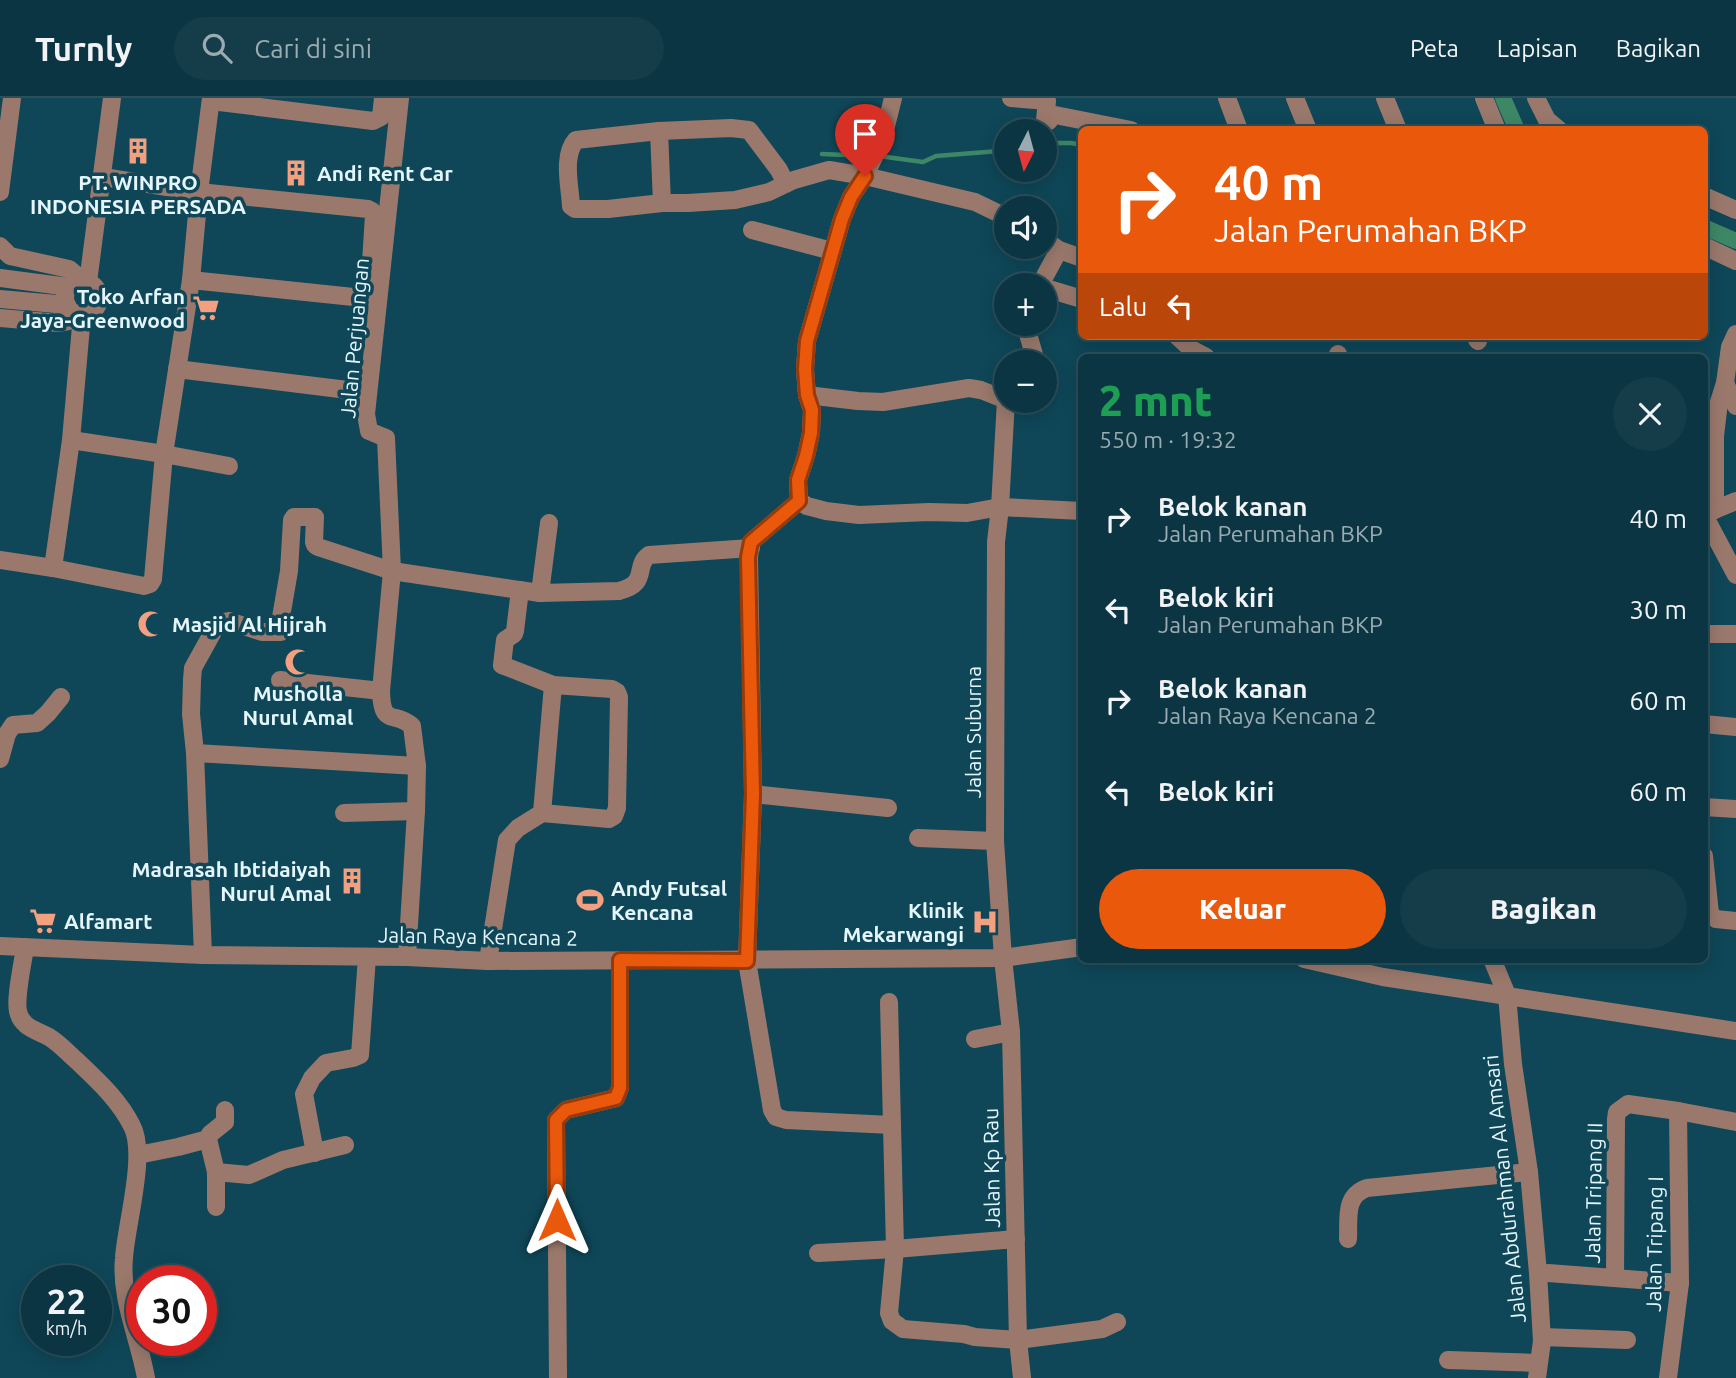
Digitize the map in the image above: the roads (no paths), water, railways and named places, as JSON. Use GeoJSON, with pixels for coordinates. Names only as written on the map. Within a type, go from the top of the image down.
{"type":"FeatureCollection","features":[{"type":"Feature","properties":{"kind":"street"},"geometry":{"type":"LineString","coordinates":[[0,192],[12,98]]}},
{"type":"Feature","properties":{"kind":"street"},"geometry":{"type":"LineString","coordinates":[[53,568],[71,440],[75,312],[65,296],[78,284],[103,177],[113,98]]}},
{"type":"Feature","properties":{"kind":"street"},"geometry":{"type":"LineString","coordinates":[[0,560],[144,586],[150,584],[153,579],[164,454],[191,280],[211,99],[373,121],[381,117],[383,98]]}},
{"type":"Feature","properties":{"kind":"street","name":"Jalan Perjuangan"},"geometry":{"type":"LineString","coordinates":[[392,571],[386,438],[369,431],[366,414],[400,98]]}},
{"type":"Feature","properties":{"kind":"street"},"geometry":{"type":"LineString","coordinates":[[799,501],[798,480],[811,433],[812,410],[807,395],[805,369],[807,341],[842,219],[883,138],[893,98]]}},
{"type":"Feature","properties":{"kind":"street"},"geometry":{"type":"LineString","coordinates":[[1011,98],[1047,101],[1045,120],[1048,121],[1058,116],[1111,126]]}},
{"type":"Feature","properties":{"kind":"street"},"geometry":{"type":"LineString","coordinates":[[1227,98],[1238,126]]}},
{"type":"Feature","properties":{"kind":"street"},"geometry":{"type":"LineString","coordinates":[[1295,98],[1306,126]]}},
{"type":"Feature","properties":{"kind":"street"},"geometry":{"type":"LineString","coordinates":[[1385,98],[1396,126]]}},
{"type":"Feature","properties":{"kind":"street"},"geometry":{"type":"LineString","coordinates":[[1484,98],[1495,126]]}},
{"type":"Feature","properties":{"kind":"street"},"geometry":{"type":"LineString","coordinates":[[1536,98],[1547,120],[1554,126]]}},
{"type":"Feature","properties":{"kind":"street"},"geometry":{"type":"LineString","coordinates":[[786,184],[750,130],[731,128],[659,131],[576,139],[570,146],[568,155],[571,206],[575,209],[735,200],[769,192],[786,184],[794,180],[829,170],[871,163],[994,211]]}},
{"type":"Feature","properties":{"kind":"street"},"geometry":{"type":"LineString","coordinates":[[659,131],[662,203]]}},
{"type":"Feature","properties":{"kind":"street"},"geometry":{"type":"LineString","coordinates":[[103,177],[199,192],[368,209],[374,215],[367,297],[191,280]]}},
{"type":"Feature","properties":{"kind":"street"},"geometry":{"type":"LineString","coordinates":[[1708,198],[1736,210]]}},
{"type":"Feature","properties":{"kind":"street"},"geometry":{"type":"LineString","coordinates":[[752,230],[832,251]]}},
{"type":"Feature","properties":{"kind":"street"},"geometry":{"type":"LineString","coordinates":[[0,246],[10,256],[69,269],[75,274],[78,284]]}},
{"type":"Feature","properties":{"kind":"street"},"geometry":{"type":"LineString","coordinates":[[1057,247],[1078,256]]}},
{"type":"Feature","properties":{"kind":"street"},"geometry":{"type":"LineString","coordinates":[[1708,248],[1736,261]]}},
{"type":"Feature","properties":{"kind":"street"},"geometry":{"type":"LineString","coordinates":[[0,278],[78,284],[97,290],[98,301],[92,311],[75,312],[0,299]]}},
{"type":"Feature","properties":{"kind":"street"},"geometry":{"type":"LineString","coordinates":[[1057,292],[1078,298]]}},
{"type":"Feature","properties":{"kind":"street"},"geometry":{"type":"LineString","coordinates":[[0,318],[59,323],[69,321],[75,312]]}},
{"type":"Feature","properties":{"kind":"street"},"geometry":{"type":"LineString","coordinates":[[1736,334],[1730,347],[1725,383],[1719,402],[1708,513],[1736,575]]}},
{"type":"Feature","properties":{"kind":"street"},"geometry":{"type":"LineString","coordinates":[[1181,340],[1200,354]]}},
{"type":"Feature","properties":{"kind":"street"},"geometry":{"type":"LineString","coordinates":[[177,369],[364,392]]}},
{"type":"Feature","properties":{"kind":"street"},"geometry":{"type":"LineString","coordinates":[[1725,383],[1736,406]]}},
{"type":"Feature","properties":{"kind":"street"},"geometry":{"type":"LineString","coordinates":[[807,395],[883,402],[969,388],[994,395]]}},
{"type":"Feature","properties":{"kind":"street","name":"Jalan Suburna"},"geometry":{"type":"LineString","coordinates":[[1003,958],[995,841],[996,542],[1005,413]]}},
{"type":"Feature","properties":{"kind":"street"},"geometry":{"type":"LineString","coordinates":[[71,440],[229,466]]}},
{"type":"Feature","properties":{"kind":"street"},"geometry":{"type":"LineString","coordinates":[[799,501],[826,511],[859,515],[967,513],[1000,507],[1078,511]]}},
{"type":"Feature","properties":{"kind":"street"},"geometry":{"type":"LineString","coordinates":[[799,501],[751,542],[748,557],[753,794],[747,961],[772,1110],[776,1117],[786,1120],[892,1125]]}},
{"type":"Feature","properties":{"kind":"street"},"geometry":{"type":"LineString","coordinates":[[1708,513],[1736,501]]}},
{"type":"Feature","properties":{"kind":"street"},"geometry":{"type":"LineString","coordinates":[[203,955],[191,714],[193,668],[220,623],[229,621],[262,632],[281,632],[294,517],[315,517],[314,542],[318,547],[392,571],[540,593],[619,591],[628,589],[638,580],[643,560],[649,555],[751,548]]}},
{"type":"Feature","properties":{"kind":"street"},"geometry":{"type":"LineString","coordinates":[[540,593],[549,523]]}},
{"type":"Feature","properties":{"kind":"street"},"geometry":{"type":"LineString","coordinates":[[392,571],[381,708],[390,718],[412,726],[417,766],[407,957]]}},
{"type":"Feature","properties":{"kind":"street"},"geometry":{"type":"LineString","coordinates":[[488,961],[507,840],[518,828],[542,813],[609,819],[614,816],[617,808],[617,692],[612,689],[553,685],[502,666],[505,640],[515,631],[520,590]]}},
{"type":"Feature","properties":{"kind":"street"},"geometry":{"type":"LineString","coordinates":[[1708,634],[1736,634]]}},
{"type":"Feature","properties":{"kind":"street"},"geometry":{"type":"LineString","coordinates":[[281,680],[381,691]]}},
{"type":"Feature","properties":{"kind":"street"},"geometry":{"type":"LineString","coordinates":[[542,813],[553,685]]}},
{"type":"Feature","properties":{"kind":"street"},"geometry":{"type":"LineString","coordinates":[[0,759],[7,734],[13,725],[37,723],[61,697]]}},
{"type":"Feature","properties":{"kind":"street"},"geometry":{"type":"LineString","coordinates":[[1708,724],[1736,727]]}},
{"type":"Feature","properties":{"kind":"street"},"geometry":{"type":"LineString","coordinates":[[195,753],[417,766]]}},
{"type":"Feature","properties":{"kind":"street"},"geometry":{"type":"LineString","coordinates":[[753,794],[888,808]]}},
{"type":"Feature","properties":{"kind":"street"},"geometry":{"type":"LineString","coordinates":[[1708,807],[1736,809]]}},
{"type":"Feature","properties":{"kind":"street"},"geometry":{"type":"LineString","coordinates":[[344,813],[416,811]]}},
{"type":"Feature","properties":{"kind":"street"},"geometry":{"type":"LineString","coordinates":[[918,838],[995,841]]}},
{"type":"Feature","properties":{"kind":"street"},"geometry":{"type":"LineString","coordinates":[[1708,895],[1710,915],[1716,919],[1736,921]]}},
{"type":"Feature","properties":{"kind":"street","name":"Jalan Raya Kencana 2"},"geometry":{"type":"LineString","coordinates":[[0,946],[203,955],[407,957],[488,961],[1003,958],[1078,948]]}},
{"type":"Feature","properties":{"kind":"street"},"geometry":{"type":"LineString","coordinates":[[26,947],[17,1004],[20,1018],[31,1029],[50,1038],[68,1053],[112,1095],[134,1128],[138,1155],[123,1276],[125,1295],[146,1378]]}},
{"type":"Feature","properties":{"kind":"street"},"geometry":{"type":"LineString","coordinates":[[315,1153],[304,1094],[312,1078],[326,1063],[360,1055],[367,957]]}},
{"type":"Feature","properties":{"kind":"street","name":"Jalan Kp Rau"},"geometry":{"type":"LineString","coordinates":[[1003,958],[1011,1032],[1018,1340],[1022,1378]]}},
{"type":"Feature","properties":{"kind":"street"},"geometry":{"type":"LineString","coordinates":[[558,1378],[556,1120],[566,1110],[616,1098],[620,1088],[620,960]]}},
{"type":"Feature","properties":{"kind":"street"},"geometry":{"type":"LineString","coordinates":[[1335,963],[1507,995],[1736,1031]]}},
{"type":"Feature","properties":{"kind":"street"},"geometry":{"type":"LineString","coordinates":[[1494,963],[1507,995]]}},
{"type":"Feature","properties":{"kind":"street","name":"Jalan Abdurahman Al Amsari"},"geometry":{"type":"LineString","coordinates":[[1507,995],[1538,1264],[1542,1337],[1537,1371]]}},
{"type":"Feature","properties":{"kind":"street"},"geometry":{"type":"LineString","coordinates":[[888,1002],[895,1249],[889,1313],[892,1321],[904,1329],[1018,1340],[1102,1329],[1116,1322]]}},
{"type":"Feature","properties":{"kind":"street"},"geometry":{"type":"LineString","coordinates":[[975,1039],[1011,1032]]}},
{"type":"Feature","properties":{"kind":"street","name":"Jalan Tripang II"},"geometry":{"type":"LineString","coordinates":[[1615,1278],[1617,1112],[1628,1104],[1678,1111]]}},
{"type":"Feature","properties":{"kind":"street"},"geometry":{"type":"LineString","coordinates":[[216,1207],[216,1172],[208,1139],[210,1134],[225,1122],[225,1110]]}},
{"type":"Feature","properties":{"kind":"street"},"geometry":{"type":"LineString","coordinates":[[1678,1111],[1736,1122]]}},
{"type":"Feature","properties":{"kind":"street","name":"Jalan Tripang I"},"geometry":{"type":"LineString","coordinates":[[1668,1378],[1680,1283],[1678,1111]]}},
{"type":"Feature","properties":{"kind":"street"},"geometry":{"type":"LineString","coordinates":[[138,1155],[208,1139]]}},
{"type":"Feature","properties":{"kind":"street"},"geometry":{"type":"LineString","coordinates":[[216,1172],[249,1175],[283,1160],[345,1145]]}},
{"type":"Feature","properties":{"kind":"street"},"geometry":{"type":"LineString","coordinates":[[1348,1239],[1353,1195],[1367,1188],[1529,1172]]}},
{"type":"Feature","properties":{"kind":"street"},"geometry":{"type":"LineString","coordinates":[[818,1253],[1016,1239]]}},
{"type":"Feature","properties":{"kind":"street"},"geometry":{"type":"LineString","coordinates":[[1548,1273],[1680,1283]]}},
{"type":"Feature","properties":{"kind":"street"},"geometry":{"type":"LineString","coordinates":[[1542,1337],[1627,1340]]}},
{"type":"Feature","properties":{"kind":"street"},"geometry":{"type":"LineString","coordinates":[[1448,1360],[1537,1371]]}},
{"type":"Feature","properties":{"kind":"waterway"},"geometry":{"type":"LineString","coordinates":[[1503,98],[1515,126]]}},
{"type":"Feature","properties":{"kind":"waterway"},"geometry":{"type":"LineString","coordinates":[[1057,143],[1078,144]]}},
{"type":"Feature","properties":{"kind":"waterway"},"geometry":{"type":"LineString","coordinates":[[879,156],[923,162],[936,156],[994,151]]}},
{"type":"Feature","properties":{"kind":"waterway"},"geometry":{"type":"LineString","coordinates":[[822,154],[870,156]]}},
{"type":"Feature","properties":{"kind":"waterway"},"geometry":{"type":"LineString","coordinates":[[1708,229],[1736,241]]}},
{"type":"Feature","properties":{"kind":"place","name":"PT. WINPRO INDONESIA PERSADA"},"geometry":{"type":"Point","coordinates":[138,151]}},
{"type":"Feature","properties":{"kind":"place","name":"Andi Rent Car"},"geometry":{"type":"Point","coordinates":[296,173]}},
{"type":"Feature","properties":{"kind":"place","name":"Toko Arfan Jaya-Greenwood"},"geometry":{"type":"Point","coordinates":[206,308]}},
{"type":"Feature","properties":{"kind":"place","name":"Masjid Al Hijrah"},"geometry":{"type":"Point","coordinates":[151,624]}},
{"type":"Feature","properties":{"kind":"place","name":"Musholla Nurul Amal"},"geometry":{"type":"Point","coordinates":[298,662]}},
{"type":"Feature","properties":{"kind":"place","name":"Madrasah Ibtidaiyah Nurul Amal"},"geometry":{"type":"Point","coordinates":[352,881]}},
{"type":"Feature","properties":{"kind":"place","name":"Andy Futsal Kencana"},"geometry":{"type":"Point","coordinates":[590,900]}},
{"type":"Feature","properties":{"kind":"place","name":"Alfamart"},"geometry":{"type":"Point","coordinates":[43,921]}},
{"type":"Feature","properties":{"kind":"place","name":"Klinik Mekarwangi"},"geometry":{"type":"Point","coordinates":[985,922]}}]}
